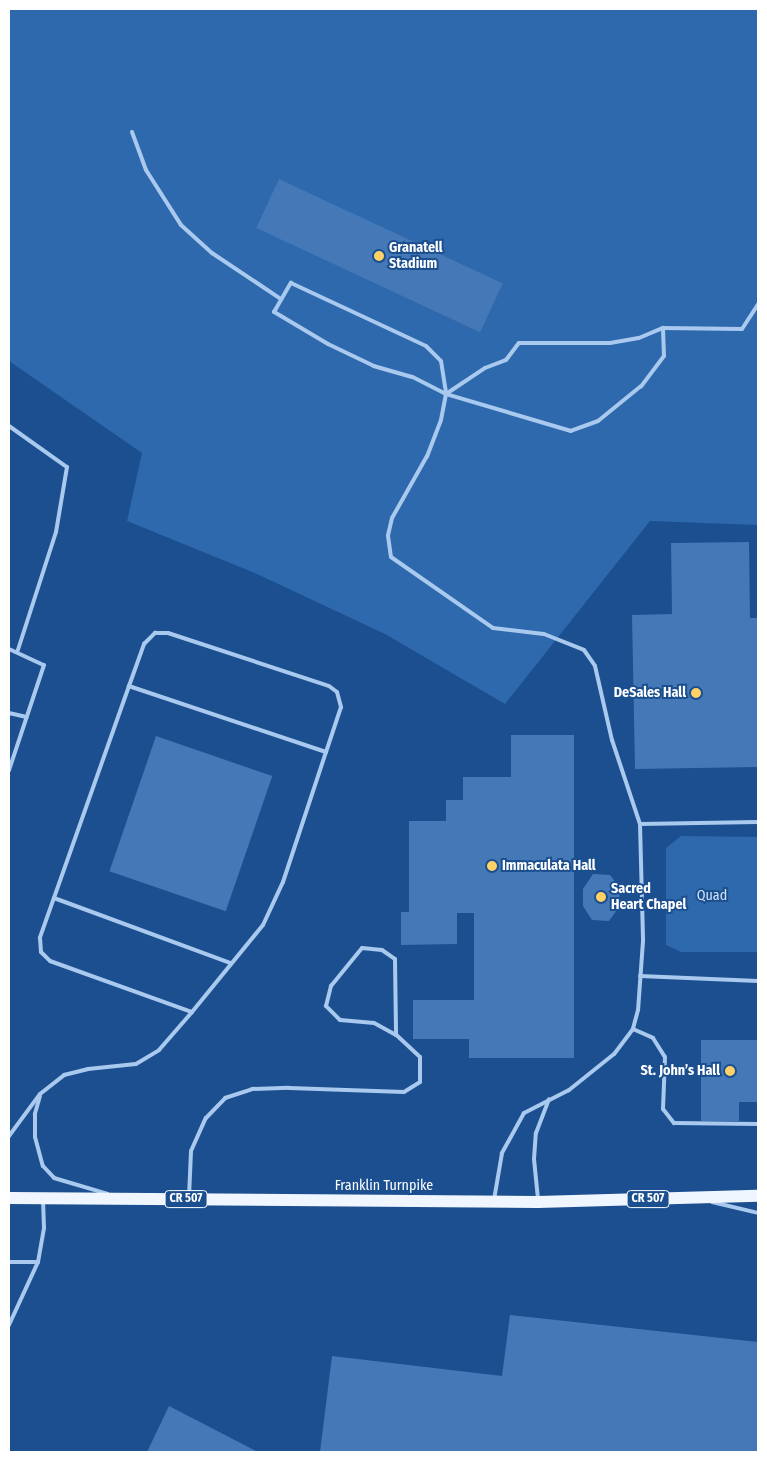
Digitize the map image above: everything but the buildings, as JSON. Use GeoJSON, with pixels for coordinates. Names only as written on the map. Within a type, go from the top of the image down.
{"type":"FeatureCollection","features":[{"type":"Feature","properties":{"kind":"main road","name":"Franklin Turnpike"},"geometry":{"type":"LineString","coordinates":[[9,1198],[538,1202],[758,1196]]}},
{"type":"Feature","properties":{"kind":"lane"},"geometry":{"type":"LineString","coordinates":[[132,132],[146,170],[181,224],[212,253],[281,299]]}},
{"type":"Feature","properties":{"kind":"lane"},"geometry":{"type":"LineString","coordinates":[[494,1202],[502,1153],[524,1113],[548,1099],[570,1090],[614,1054],[633,1029],[638,1010],[643,941],[640,824],[612,740],[595,666],[584,650],[544,634],[493,628],[391,557],[388,536],[392,518],[428,456],[446,394],[441,361],[426,346],[291,283],[274,312],[328,344],[374,366],[412,377],[446,394],[571,431],[598,421],[641,386],[664,356],[663,328]]}},
{"type":"Feature","properties":{"kind":"lane"},"geometry":{"type":"LineString","coordinates":[[446,394],[485,368],[506,360],[519,343],[610,343],[640,338],[663,328],[742,329],[758,304]]}},
{"type":"Feature","properties":{"kind":"lane"},"geometry":{"type":"LineString","coordinates":[[9,426],[67,467],[56,532],[18,650]]}},
{"type":"Feature","properties":{"kind":"lane"},"geometry":{"type":"LineString","coordinates":[[9,1136],[40,1094],[64,1075],[88,1069],[136,1064],[159,1050],[192,1012],[262,925],[283,882],[341,707],[337,692],[329,686],[168,633],[155,633],[144,644],[40,938],[41,952],[50,961],[192,1012]]}},
{"type":"Feature","properties":{"kind":"lane"},"geometry":{"type":"LineString","coordinates":[[9,649],[18,650],[44,665],[9,770]]}},
{"type":"Feature","properties":{"kind":"lane"},"geometry":{"type":"LineString","coordinates":[[129,686],[326,752]]}},
{"type":"Feature","properties":{"kind":"lane"},"geometry":{"type":"LineString","coordinates":[[9,713],[27,717]]}},
{"type":"Feature","properties":{"kind":"lane"},"geometry":{"type":"LineString","coordinates":[[640,824],[758,822]]}},
{"type":"Feature","properties":{"kind":"lane"},"geometry":{"type":"LineString","coordinates":[[54,898],[232,963]]}},
{"type":"Feature","properties":{"kind":"lane"},"geometry":{"type":"LineString","coordinates":[[189,1199],[191,1151],[206,1118],[225,1098],[252,1090],[289,1088],[404,1092],[420,1082],[420,1057],[396,1035],[374,1023],[340,1020],[326,1006],[331,986],[362,948],[382,950],[395,959],[396,1035]]}},
{"type":"Feature","properties":{"kind":"lane"},"geometry":{"type":"LineString","coordinates":[[640,976],[758,981]]}},
{"type":"Feature","properties":{"kind":"lane"},"geometry":{"type":"LineString","coordinates":[[633,1029],[653,1038],[666,1057],[663,1110],[674,1122],[758,1124]]}},
{"type":"Feature","properties":{"kind":"lane"},"geometry":{"type":"LineString","coordinates":[[40,1094],[34,1114],[34,1137],[43,1166],[54,1178],[125,1198]]}},
{"type":"Feature","properties":{"kind":"lane"},"geometry":{"type":"LineString","coordinates":[[538,1202],[534,1158],[536,1133],[548,1099]]}},
{"type":"Feature","properties":{"kind":"lane"},"geometry":{"type":"LineString","coordinates":[[9,1325],[38,1262],[44,1228],[43,1198]]}},
{"type":"Feature","properties":{"kind":"lane"},"geometry":{"type":"LineString","coordinates":[[696,1198],[758,1213]]}},
{"type":"Feature","properties":{"kind":"lane"},"geometry":{"type":"LineString","coordinates":[[9,1262],[38,1262]]}},
{"type":"Feature","properties":{"kind":"green space"},"geometry":{"type":"Polygon","coordinates":[[[9,9],[758,9],[758,525],[650,521],[505,704],[385,634],[257,574],[127,521],[142,453],[9,361],[9,9]]]}},
{"type":"Feature","properties":{"kind":"green space","name":"Quad"},"geometry":{"type":"Polygon","coordinates":[[[681,836],[758,837],[758,952],[681,952],[666,945],[666,848],[681,836]]]}},
{"type":"Feature","properties":{"kind":"place","name":"Granatell Stadium"},"geometry":{"type":"Point","coordinates":[379,256]}},
{"type":"Feature","properties":{"kind":"place","name":"DeSales Hall"},"geometry":{"type":"Point","coordinates":[696,693]}},
{"type":"Feature","properties":{"kind":"place","name":"Immaculata Hall"},"geometry":{"type":"Point","coordinates":[492,866]}},
{"type":"Feature","properties":{"kind":"place","name":"Sacred Heart Chapel"},"geometry":{"type":"Point","coordinates":[601,897]}},
{"type":"Feature","properties":{"kind":"place","name":"St. John’s Hall"},"geometry":{"type":"Point","coordinates":[730,1071]}}]}
